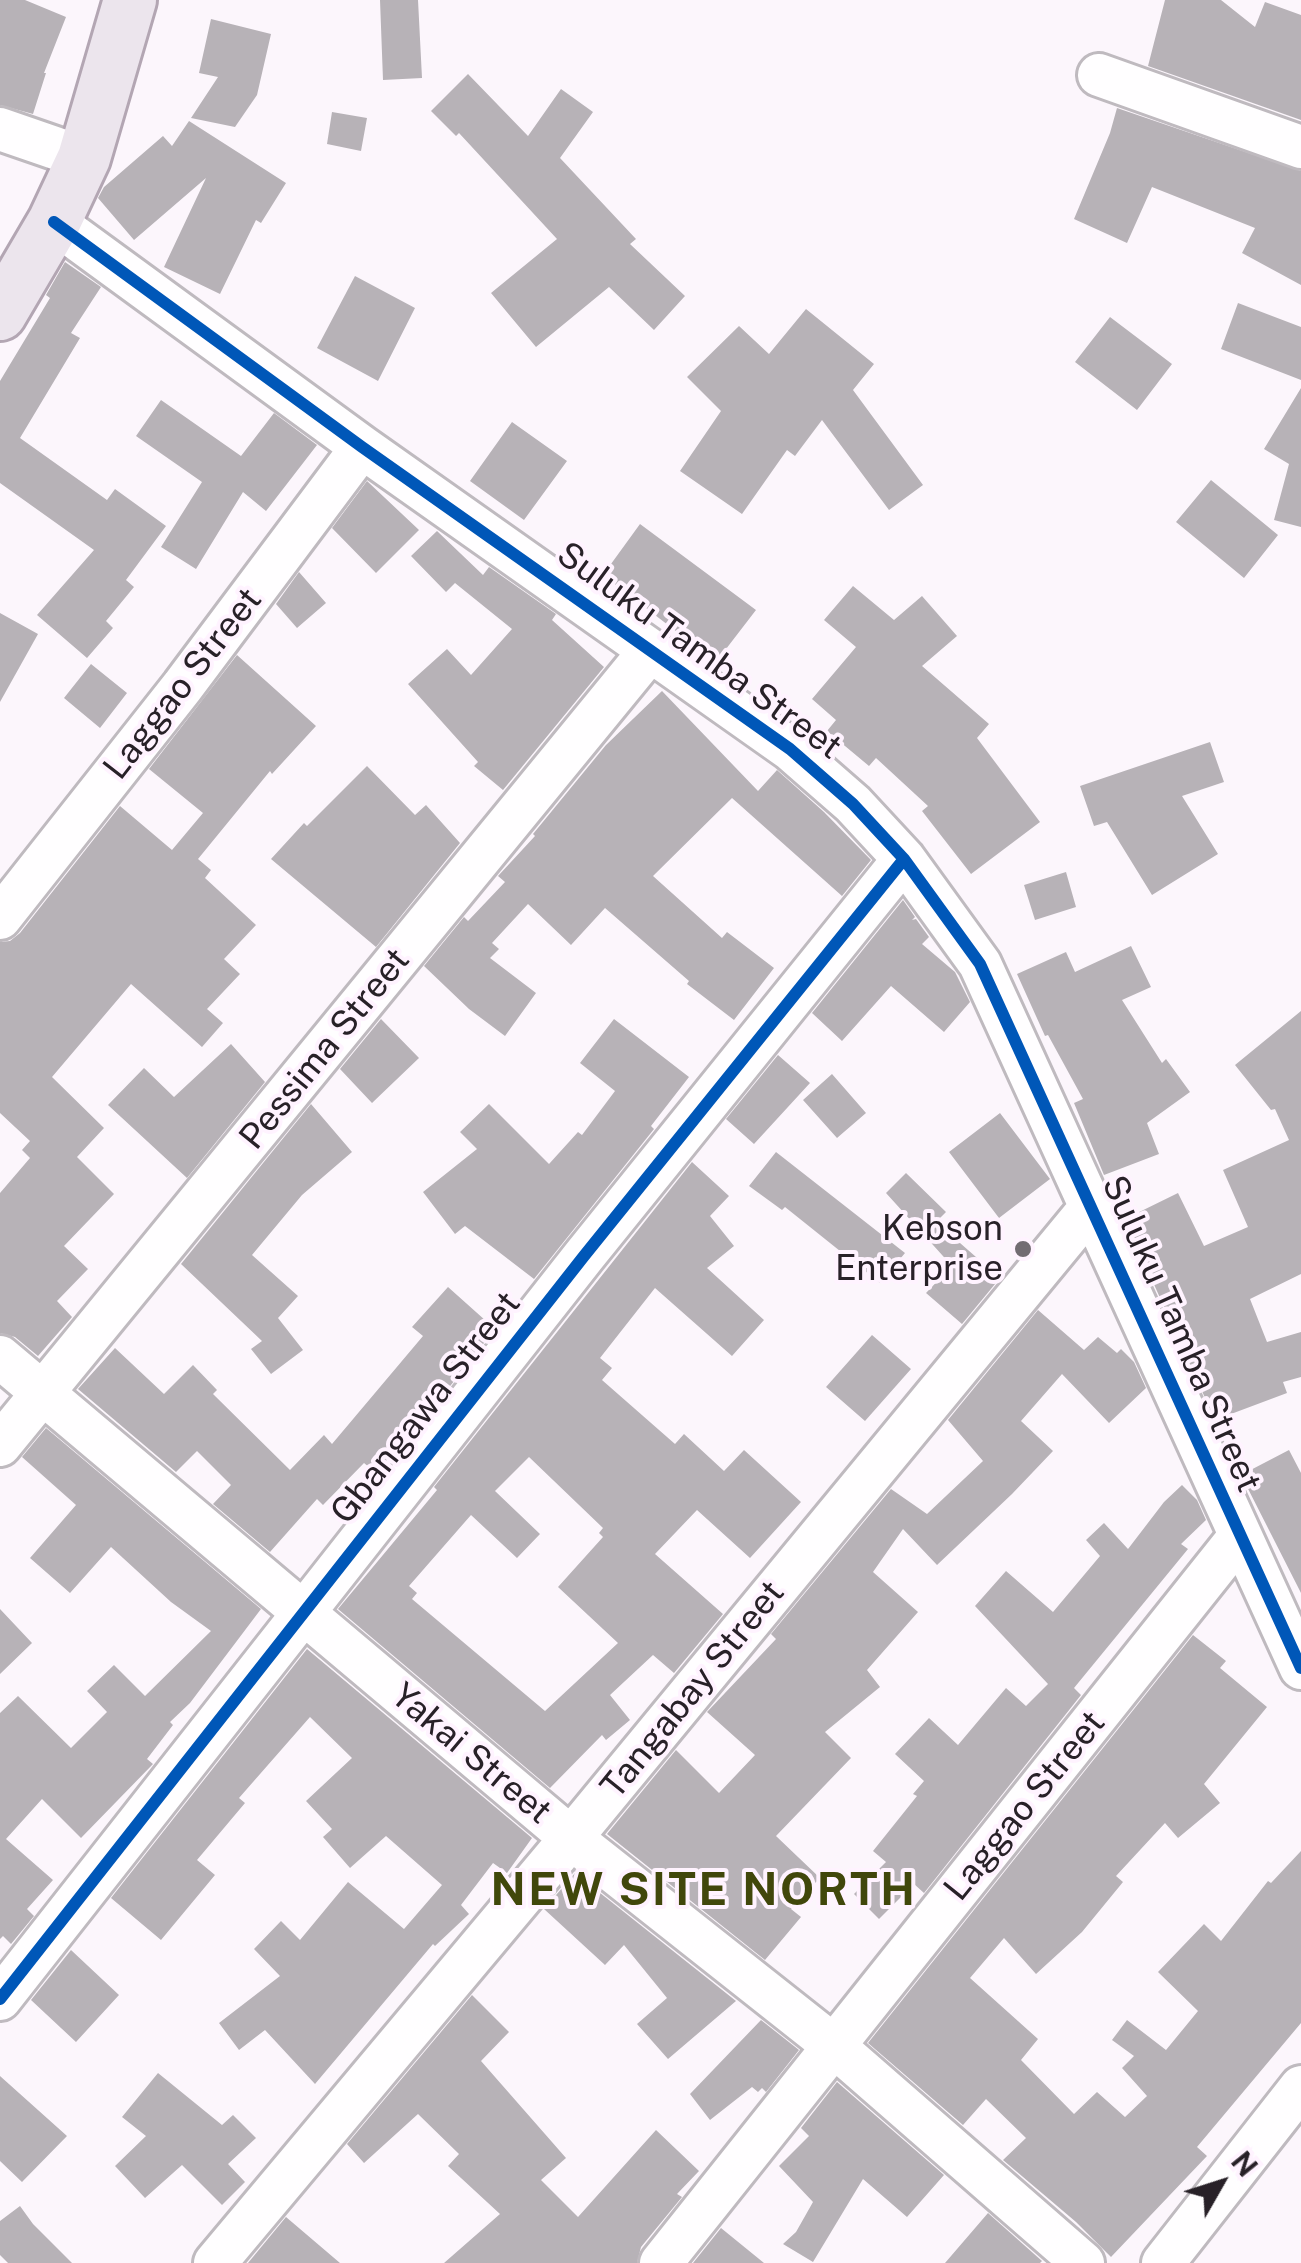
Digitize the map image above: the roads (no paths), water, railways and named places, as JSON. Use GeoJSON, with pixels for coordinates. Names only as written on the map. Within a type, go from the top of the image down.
{"type":"FeatureCollection","features":[{"type":"Feature","properties":{"kind":"main road"},"geometry":{"type":"LineString","coordinates":[[0,314],[54,222],[84,158],[130,0]]}},
{"type":"Feature","properties":{"kind":"street"},"geometry":{"type":"LineString","coordinates":[[1100,75],[1301,147]]}},
{"type":"Feature","properties":{"kind":"street"},"geometry":{"type":"LineString","coordinates":[[0,129],[84,158]]}},
{"type":"Feature","properties":{"kind":"street","name":"Suluku Tamba Street"},"geometry":{"type":"LineString","coordinates":[[54,222],[648,652],[790,749],[853,804],[904,860],[980,964],[1301,1668]]}},
{"type":"Feature","properties":{"kind":"street","name":"Laggao Street"},"geometry":{"type":"LineString","coordinates":[[0,918],[183,686],[362,447]]}},
{"type":"Feature","properties":{"kind":"street","name":"Pessima Street"},"geometry":{"type":"LineString","coordinates":[[0,1445],[648,652]]}},
{"type":"Feature","properties":{"kind":"street","name":"Gbangawa Street"},"geometry":{"type":"LineString","coordinates":[[0,1999],[584,1256],[904,860]]}},
{"type":"Feature","properties":{"kind":"street","name":"Tangabay Street"},"geometry":{"type":"LineString","coordinates":[[216,2263],[1092,1207]]}},
{"type":"Feature","properties":{"kind":"street","name":"Yakai Street"},"geometry":{"type":"LineString","coordinates":[[0,1357],[571,1838],[834,2046],[1083,2263]]}},
{"type":"Feature","properties":{"kind":"street","name":"Laggao Street"},"geometry":{"type":"LineString","coordinates":[[662,2263],[1240,1536]]}},
{"type":"Feature","properties":{"kind":"street"},"geometry":{"type":"LineString","coordinates":[[1163,2263],[1301,2086]]}},
{"type":"Feature","properties":{"kind":"place","name":"Kebson Enterprise"},"geometry":{"type":"Point","coordinates":[1023,1249]}},
{"type":"Feature","properties":{"kind":"district","name":"NEW SITE NORTH"},"geometry":{"type":"Point","coordinates":[704,1891]}}]}
